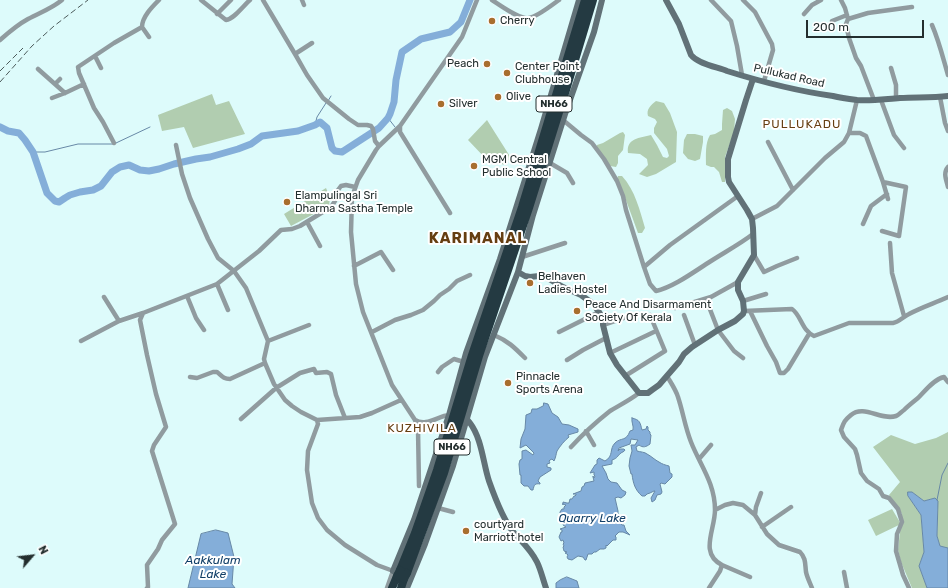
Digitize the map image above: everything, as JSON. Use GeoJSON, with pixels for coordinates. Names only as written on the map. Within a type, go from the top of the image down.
{"type":"FeatureCollection","features":[{"type":"Feature","properties":{"kind":"highway","name":"NH66"},"geometry":{"type":"LineString","coordinates":[[392,588],[402,575],[441,480],[472,355],[522,208],[585,0]]}},
{"type":"Feature","properties":{"kind":"highway","name":"NH66"},"geometry":{"type":"LineString","coordinates":[[458,416],[531,201],[593,0]]}},
{"type":"Feature","properties":{"kind":"highway","name":"NH66"},"geometry":{"type":"LineString","coordinates":[[401,588],[402,575]]}},
{"type":"Feature","properties":{"kind":"street"},"geometry":{"type":"LineString","coordinates":[[0,40],[12,29],[28,19],[53,7],[62,0]]}},
{"type":"Feature","properties":{"kind":"street"},"geometry":{"type":"LineString","coordinates":[[149,37],[142,27],[142,23],[150,10],[159,0]]}},
{"type":"Feature","properties":{"kind":"street"},"geometry":{"type":"LineString","coordinates":[[201,0],[226,20],[229,20],[250,0]]}},
{"type":"Feature","properties":{"kind":"street"},"geometry":{"type":"LineString","coordinates":[[217,14],[231,0]]}},
{"type":"Feature","properties":{"kind":"street"},"geometry":{"type":"LineString","coordinates":[[263,0],[307,75],[323,98],[358,125],[371,126],[378,146]]}},
{"type":"Feature","properties":{"kind":"street"},"geometry":{"type":"LineString","coordinates":[[419,486],[418,429],[415,420],[392,385],[363,312],[356,284],[351,232],[352,197],[358,180],[378,146],[400,126],[462,37],[477,0]]}},
{"type":"Feature","properties":{"kind":"street"},"geometry":{"type":"LineString","coordinates":[[492,0],[520,17],[528,19],[559,0]]}},
{"type":"Feature","properties":{"kind":"street"},"geometry":{"type":"LineString","coordinates":[[387,588],[402,575],[425,544],[453,466],[464,362],[541,129],[579,0]]}},
{"type":"Feature","properties":{"kind":"street"},"geometry":{"type":"LineString","coordinates":[[406,588],[402,575],[414,520],[485,357],[518,272],[533,215],[565,114],[594,32],[602,0]]}},
{"type":"Feature","properties":{"kind":"street","name":"Pullukad Road"},"geometry":{"type":"LineString","coordinates":[[666,0],[679,24],[691,55],[703,63],[753,79],[796,90],[857,100],[948,96]]}},
{"type":"Feature","properties":{"kind":"street"},"geometry":{"type":"LineString","coordinates":[[711,0],[731,21],[742,75]]}},
{"type":"Feature","properties":{"kind":"street"},"geometry":{"type":"LineString","coordinates":[[743,0],[755,12],[772,44],[773,50],[764,81]]}},
{"type":"Feature","properties":{"kind":"street"},"geometry":{"type":"LineString","coordinates":[[804,14],[812,5],[821,0]]}},
{"type":"Feature","properties":{"kind":"street"},"geometry":{"type":"LineString","coordinates":[[841,0],[847,17],[846,24],[849,38],[856,58],[894,135],[904,148]]}},
{"type":"Feature","properties":{"kind":"street"},"geometry":{"type":"LineString","coordinates":[[832,21],[868,13],[912,6]]}},
{"type":"Feature","properties":{"kind":"street"},"geometry":{"type":"LineString","coordinates":[[932,25],[948,75]]}},
{"type":"Feature","properties":{"kind":"street"},"geometry":{"type":"LineString","coordinates":[[114,143],[94,108],[79,73],[78,67],[114,43],[142,27]]}},
{"type":"Feature","properties":{"kind":"street"},"geometry":{"type":"LineString","coordinates":[[295,54],[312,43]]}},
{"type":"Feature","properties":{"kind":"street"},"geometry":{"type":"LineString","coordinates":[[95,56],[101,68]]}},
{"type":"Feature","properties":{"kind":"street"},"geometry":{"type":"LineString","coordinates":[[891,68],[896,85],[896,98]]}},
{"type":"Feature","properties":{"kind":"street"},"geometry":{"type":"LineString","coordinates":[[38,69],[65,93]]}},
{"type":"Feature","properties":{"kind":"street"},"geometry":{"type":"LineString","coordinates":[[55,84],[60,79]]}},
{"type":"Feature","properties":{"kind":"street"},"geometry":{"type":"LineString","coordinates":[[753,79],[728,159],[729,182],[752,219],[754,255],[764,272],[797,258]]}},
{"type":"Feature","properties":{"kind":"street"},"geometry":{"type":"LineString","coordinates":[[52,98],[84,84]]}},
{"type":"Feature","properties":{"kind":"street"},"geometry":{"type":"LineString","coordinates":[[940,97],[948,131]]}},
{"type":"Feature","properties":{"kind":"street"},"geometry":{"type":"LineString","coordinates":[[752,219],[777,206],[825,158],[844,142],[849,133],[857,100]]}},
{"type":"Feature","properties":{"kind":"street"},"geometry":{"type":"LineString","coordinates":[[563,120],[592,143],[604,159],[617,182],[623,196],[626,210],[650,284],[656,291],[684,278],[742,243],[754,234]]}},
{"type":"Feature","properties":{"kind":"street"},"geometry":{"type":"LineString","coordinates":[[400,126],[400,132],[450,212]]}},
{"type":"Feature","properties":{"kind":"street"},"geometry":{"type":"LineString","coordinates":[[849,133],[860,133],[866,136],[888,196],[871,206],[863,224]]}},
{"type":"Feature","properties":{"kind":"street"},"geometry":{"type":"LineString","coordinates":[[768,142],[793,190]]}},
{"type":"Feature","properties":{"kind":"street"},"geometry":{"type":"LineString","coordinates":[[176,146],[180,167],[190,198],[215,252],[218,258],[234,271],[246,288],[268,341],[264,363],[276,388],[285,400],[301,412],[317,420],[360,417],[401,400]]}},
{"type":"Feature","properties":{"kind":"street"},"geometry":{"type":"LineString","coordinates":[[550,162],[567,173],[573,183]]}},
{"type":"Feature","properties":{"kind":"street"},"geometry":{"type":"LineString","coordinates":[[948,167],[945,171],[945,176],[948,187]]}},
{"type":"Feature","properties":{"kind":"street"},"geometry":{"type":"LineString","coordinates":[[882,231],[899,236],[906,187],[884,182]]}},
{"type":"Feature","properties":{"kind":"street"},"geometry":{"type":"LineString","coordinates":[[81,341],[119,321],[217,284],[260,250],[281,230],[292,229],[307,222],[331,207],[341,186],[346,185],[355,188]]}},
{"type":"Feature","properties":{"kind":"street"},"geometry":{"type":"LineString","coordinates":[[644,267],[670,245],[738,196]]}},
{"type":"Feature","properties":{"kind":"street"},"geometry":{"type":"LineString","coordinates":[[307,222],[320,246]]}},
{"type":"Feature","properties":{"kind":"street"},"geometry":{"type":"LineString","coordinates":[[522,257],[565,243]]}},
{"type":"Feature","properties":{"kind":"street"},"geometry":{"type":"LineString","coordinates":[[890,243],[892,273],[904,316]]}},
{"type":"Feature","properties":{"kind":"street"},"geometry":{"type":"LineString","coordinates":[[354,266],[380,252],[393,270]]}},
{"type":"Feature","properties":{"kind":"street"},"geometry":{"type":"LineString","coordinates":[[675,308],[711,297],[738,282],[754,255]]}},
{"type":"Feature","properties":{"kind":"street"},"geometry":{"type":"LineString","coordinates":[[518,272],[525,276],[539,276],[549,279],[581,295],[592,303],[602,319],[610,353],[616,365],[639,393]]}},
{"type":"Feature","properties":{"kind":"street"},"geometry":{"type":"LineString","coordinates":[[372,332],[396,320],[422,310],[449,289],[456,281],[470,275]]}},
{"type":"Feature","properties":{"kind":"street"},"geometry":{"type":"LineString","coordinates":[[738,282],[738,290],[742,301],[776,362],[780,373],[783,373],[786,370],[809,334]]}},
{"type":"Feature","properties":{"kind":"street"},"geometry":{"type":"LineString","coordinates":[[217,284],[228,310]]}},
{"type":"Feature","properties":{"kind":"street"},"geometry":{"type":"LineString","coordinates":[[742,301],[766,294]]}},
{"type":"Feature","properties":{"kind":"street"},"geometry":{"type":"LineString","coordinates":[[187,296],[196,318],[204,330]]}},
{"type":"Feature","properties":{"kind":"street"},"geometry":{"type":"LineString","coordinates":[[104,297],[119,321]]}},
{"type":"Feature","properties":{"kind":"street"},"geometry":{"type":"LineString","coordinates":[[571,447],[586,431],[612,410],[631,400],[639,393],[648,393],[658,385],[679,362],[684,354],[695,345],[735,321],[747,311],[792,309],[796,312],[809,334],[814,336],[850,323],[893,324],[898,322],[904,316],[948,297]]}},
{"type":"Feature","properties":{"kind":"street"},"geometry":{"type":"LineString","coordinates":[[706,299],[718,330],[734,351],[743,358]]}},
{"type":"Feature","properties":{"kind":"street"},"geometry":{"type":"LineString","coordinates":[[558,332],[599,312]]}},
{"type":"Feature","properties":{"kind":"street"},"geometry":{"type":"LineString","coordinates":[[143,313],[140,320],[147,356],[166,427],[154,445],[152,451],[176,524],[162,540],[147,566],[147,588]]}},
{"type":"Feature","properties":{"kind":"street"},"geometry":{"type":"LineString","coordinates":[[603,325],[632,315]]}},
{"type":"Feature","properties":{"kind":"street"},"geometry":{"type":"LineString","coordinates":[[625,376],[665,351],[650,315]]}},
{"type":"Feature","properties":{"kind":"street"},"geometry":{"type":"LineString","coordinates":[[684,315],[695,345]]}},
{"type":"Feature","properties":{"kind":"street"},"geometry":{"type":"LineString","coordinates":[[268,341],[309,325]]}},
{"type":"Feature","properties":{"kind":"street"},"geometry":{"type":"LineString","coordinates":[[610,353],[656,331]]}},
{"type":"Feature","properties":{"kind":"street"},"geometry":{"type":"LineString","coordinates":[[494,335],[512,345],[526,358]]}},
{"type":"Feature","properties":{"kind":"street"},"geometry":{"type":"LineString","coordinates":[[567,360],[606,338]]}},
{"type":"Feature","properties":{"kind":"street"},"geometry":{"type":"LineString","coordinates":[[438,372],[442,367],[454,359],[464,362]]}},
{"type":"Feature","properties":{"kind":"street"},"geometry":{"type":"LineString","coordinates":[[190,377],[197,378],[217,372],[225,379],[234,377],[264,363]]}},
{"type":"Feature","properties":{"kind":"street"},"geometry":{"type":"LineString","coordinates":[[241,419],[276,388],[300,373],[314,369],[316,373],[327,372],[331,374],[336,395],[345,418]]}},
{"type":"Feature","properties":{"kind":"street"},"geometry":{"type":"LineString","coordinates":[[229,372],[234,377]]}},
{"type":"Feature","properties":{"kind":"street"},"geometry":{"type":"LineString","coordinates":[[667,376],[678,396],[691,442],[712,486],[715,510],[709,545],[711,554],[718,563],[750,577]]}},
{"type":"Feature","properties":{"kind":"street"},"geometry":{"type":"LineString","coordinates":[[909,588],[903,575],[896,551],[898,534],[902,522],[898,509],[889,498],[883,496],[879,489],[867,481],[861,473],[857,455],[844,437],[841,430],[844,422],[854,413],[862,411],[877,415],[897,416],[935,382],[944,377],[948,382]]}},
{"type":"Feature","properties":{"kind":"street"},"geometry":{"type":"LineString","coordinates":[[415,420],[419,423],[426,423],[443,416],[458,416],[471,425],[502,514],[514,533],[524,543],[537,563],[546,588]]}},
{"type":"Feature","properties":{"kind":"street"},"geometry":{"type":"LineString","coordinates":[[317,420],[318,424],[308,451],[307,470],[312,503],[318,518],[327,530],[345,545],[377,565],[402,575]]}},
{"type":"Feature","properties":{"kind":"street"},"geometry":{"type":"LineString","coordinates":[[586,431],[594,445]]}},
{"type":"Feature","properties":{"kind":"street"},"geometry":{"type":"LineString","coordinates":[[699,459],[711,445]]}},
{"type":"Feature","properties":{"kind":"street"},"geometry":{"type":"LineString","coordinates":[[755,515],[761,493]]}},
{"type":"Feature","properties":{"kind":"street"},"geometry":{"type":"LineString","coordinates":[[715,510],[733,503],[743,505],[755,515],[767,534],[780,545],[802,554],[808,580],[812,588]]}},
{"type":"Feature","properties":{"kind":"street"},"geometry":{"type":"LineString","coordinates":[[762,527],[791,507]]}},
{"type":"Feature","properties":{"kind":"street"},"geometry":{"type":"LineString","coordinates":[[438,508],[453,512]]}},
{"type":"Feature","properties":{"kind":"street"},"geometry":{"type":"LineString","coordinates":[[709,588],[720,571],[722,565]]}},
{"type":"Feature","properties":{"kind":"street"},"geometry":{"type":"LineString","coordinates":[[844,572],[847,588]]}},
{"type":"Feature","properties":{"kind":"green space"},"geometry":{"type":"Polygon","coordinates":[[[212,94],[216,105],[229,101],[245,134],[193,148],[184,127],[162,131],[158,115],[212,94]]]}},
{"type":"Feature","properties":{"kind":"green space"},"geometry":{"type":"Polygon","coordinates":[[[656,101],[664,103],[670,113],[677,132],[676,162],[656,174],[647,177],[639,174],[648,165],[647,159],[640,154],[628,153],[628,148],[631,142],[638,138],[651,135],[663,157],[667,158],[669,156],[667,149],[654,133],[654,128],[657,122],[655,119],[648,116],[648,109],[656,101]]]}},
{"type":"Feature","properties":{"kind":"green space"},"geometry":{"type":"Polygon","coordinates":[[[727,108],[732,111],[735,119],[734,132],[725,157],[725,182],[722,182],[719,172],[714,167],[706,165],[706,149],[710,135],[722,130],[723,110],[727,108]]]}},
{"type":"Feature","properties":{"kind":"green space"},"geometry":{"type":"Polygon","coordinates":[[[487,120],[511,158],[503,165],[495,153],[487,160],[468,140],[487,120]]]}},
{"type":"Feature","properties":{"kind":"green space"},"geometry":{"type":"Polygon","coordinates":[[[623,132],[625,135],[623,150],[618,156],[618,163],[616,167],[610,166],[596,148],[597,145],[623,132]]]}},
{"type":"Feature","properties":{"kind":"green space"},"geometry":{"type":"Polygon","coordinates":[[[687,134],[703,136],[700,159],[695,161],[688,159],[683,153],[684,140],[687,134]]]}},
{"type":"Feature","properties":{"kind":"green space"},"geometry":{"type":"Polygon","coordinates":[[[618,176],[622,176],[634,194],[645,228],[642,233],[638,233],[617,179],[618,176]]]}},
{"type":"Feature","properties":{"kind":"green space"},"geometry":{"type":"Polygon","coordinates":[[[326,188],[330,198],[329,206],[291,226],[284,214],[326,188]]]}},
{"type":"Feature","properties":{"kind":"green space"},"geometry":{"type":"Polygon","coordinates":[[[948,432],[948,548],[940,546],[937,536],[938,511],[935,498],[924,501],[912,492],[908,496],[921,515],[924,552],[919,566],[927,588],[912,588],[901,562],[898,550],[902,514],[889,495],[900,482],[873,447],[891,435],[915,444],[936,438],[948,432]]]}},
{"type":"Feature","properties":{"kind":"green space"},"geometry":{"type":"Polygon","coordinates":[[[892,509],[901,524],[876,536],[868,520],[892,509]]]}},
{"type":"Feature","properties":{"kind":"water"},"geometry":{"type":"Polygon","coordinates":[[[544,403],[548,404],[552,413],[558,417],[562,424],[578,429],[578,432],[568,435],[569,437],[557,451],[554,461],[552,459],[549,461],[550,463],[547,464],[547,467],[551,468],[551,470],[540,477],[538,481],[540,484],[536,484],[533,490],[531,490],[528,486],[524,486],[521,483],[519,464],[520,460],[522,459],[522,451],[526,450],[533,455],[534,453],[526,445],[520,448],[521,439],[525,429],[526,415],[531,413],[532,409],[537,409],[543,406],[544,403]]]}},
{"type":"Feature","properties":{"kind":"water","name":"Quarry Lake"},"geometry":{"type":"Polygon","coordinates":[[[632,418],[639,422],[642,430],[646,429],[647,426],[651,435],[650,444],[644,447],[639,445],[636,447],[637,451],[646,453],[660,463],[669,466],[672,477],[665,484],[660,484],[662,492],[661,494],[657,495],[655,500],[652,502],[651,498],[655,491],[642,496],[635,486],[629,466],[632,451],[631,445],[635,445],[638,440],[631,439],[630,444],[619,448],[618,451],[620,449],[625,450],[612,460],[612,464],[602,466],[608,479],[611,482],[617,483],[622,490],[626,492],[621,498],[615,498],[618,514],[620,515],[620,522],[624,525],[626,531],[630,535],[619,532],[615,536],[616,540],[613,540],[607,546],[606,545],[606,548],[604,549],[588,554],[586,560],[583,557],[578,556],[572,560],[568,559],[568,555],[565,553],[567,552],[564,551],[563,540],[561,541],[559,537],[562,532],[560,529],[566,527],[563,525],[564,523],[562,518],[564,514],[560,512],[566,505],[562,504],[563,502],[569,503],[570,499],[576,495],[573,494],[581,491],[585,483],[594,481],[594,472],[590,473],[597,464],[597,460],[599,458],[605,461],[608,459],[611,455],[613,445],[619,440],[627,437],[630,431],[633,430],[632,418]]]}},
{"type":"Feature","properties":{"kind":"water"},"geometry":{"type":"Polygon","coordinates":[[[908,492],[912,492],[924,501],[935,498],[938,501],[937,536],[940,546],[948,548],[948,588],[927,588],[919,566],[924,552],[921,515],[908,496],[908,492]]]}},
{"type":"Feature","properties":{"kind":"water","name":"Aakkulam Lake"},"geometry":{"type":"Polygon","coordinates":[[[216,530],[228,533],[234,557],[232,584],[235,588],[188,588],[201,534],[216,530]]]}},
{"type":"Feature","properties":{"kind":"water"},"geometry":{"type":"Polygon","coordinates":[[[567,577],[577,581],[579,588],[556,588],[556,583],[567,577]]]}},
{"type":"Feature","properties":{"kind":"waterway"},"geometry":{"type":"LineString","coordinates":[[0,127],[8,131],[19,133],[25,140],[33,152],[47,193],[55,201],[59,202],[70,195],[93,190],[101,186],[112,172],[120,167],[129,165],[140,170],[149,171],[159,169],[238,149],[251,144],[262,136],[298,131],[320,122],[327,128],[332,148],[335,151],[342,152],[379,128],[388,118],[394,102],[396,80],[402,52],[421,39],[450,32],[461,22],[470,0]]}},
{"type":"Feature","properties":{"kind":"waterway"},"geometry":{"type":"LineString","coordinates":[[328,101],[331,96]]}},
{"type":"Feature","properties":{"kind":"waterway"},"geometry":{"type":"LineString","coordinates":[[315,125],[317,117],[326,103]]}},
{"type":"Feature","properties":{"kind":"waterway"},"geometry":{"type":"LineString","coordinates":[[388,118],[395,127]]}},
{"type":"Feature","properties":{"kind":"waterway"},"geometry":{"type":"LineString","coordinates":[[116,143],[150,127]]}},
{"type":"Feature","properties":{"kind":"waterway"},"geometry":{"type":"LineString","coordinates":[[35,155],[33,152],[45,152],[78,144],[113,144]]}},
{"type":"Feature","properties":{"kind":"waterway"},"geometry":{"type":"LineString","coordinates":[[937,500],[942,475],[948,463]]}},
{"type":"Feature","properties":{"kind":"railway"},"geometry":{"type":"LineString","coordinates":[[0,82],[32,46],[54,26],[88,0]]}},
{"type":"Feature","properties":{"kind":"railway"},"geometry":{"type":"LineString","coordinates":[[0,71],[23,48]]}},
{"type":"Feature","properties":{"kind":"place","name":"Cherry"},"geometry":{"type":"Point","coordinates":[492,21]}},
{"type":"Feature","properties":{"kind":"place","name":"Peach"},"geometry":{"type":"Point","coordinates":[487,64]}},
{"type":"Feature","properties":{"kind":"place","name":"Center Point Clubhouse"},"geometry":{"type":"Point","coordinates":[507,73]}},
{"type":"Feature","properties":{"kind":"place","name":"Olive"},"geometry":{"type":"Point","coordinates":[498,97]}},
{"type":"Feature","properties":{"kind":"place","name":"Silver"},"geometry":{"type":"Point","coordinates":[441,104]}},
{"type":"Feature","properties":{"kind":"place","name":"MGM Central Public School"},"geometry":{"type":"Point","coordinates":[474,166]}},
{"type":"Feature","properties":{"kind":"place","name":"Elampulingal Sri Dharma Sastha Temple"},"geometry":{"type":"Point","coordinates":[287,202]}},
{"type":"Feature","properties":{"kind":"place","name":"Belhaven Ladies Hostel"},"geometry":{"type":"Point","coordinates":[530,283]}},
{"type":"Feature","properties":{"kind":"place","name":"Peace And Disarmament Society Of Kerala"},"geometry":{"type":"Point","coordinates":[577,311]}},
{"type":"Feature","properties":{"kind":"place","name":"Pinnacle Sports Arena"},"geometry":{"type":"Point","coordinates":[508,383]}},
{"type":"Feature","properties":{"kind":"place","name":"courtyard Marriott hotel"},"geometry":{"type":"Point","coordinates":[466,531]}},
{"type":"Feature","properties":{"kind":"district","name":"PULLUKADU"},"geometry":{"type":"Point","coordinates":[802,125]}},
{"type":"Feature","properties":{"kind":"district","name":"KARIMANAL"},"geometry":{"type":"Point","coordinates":[478,239]}},
{"type":"Feature","properties":{"kind":"district","name":"KUZHIVILA"},"geometry":{"type":"Point","coordinates":[422,429]}}]}
